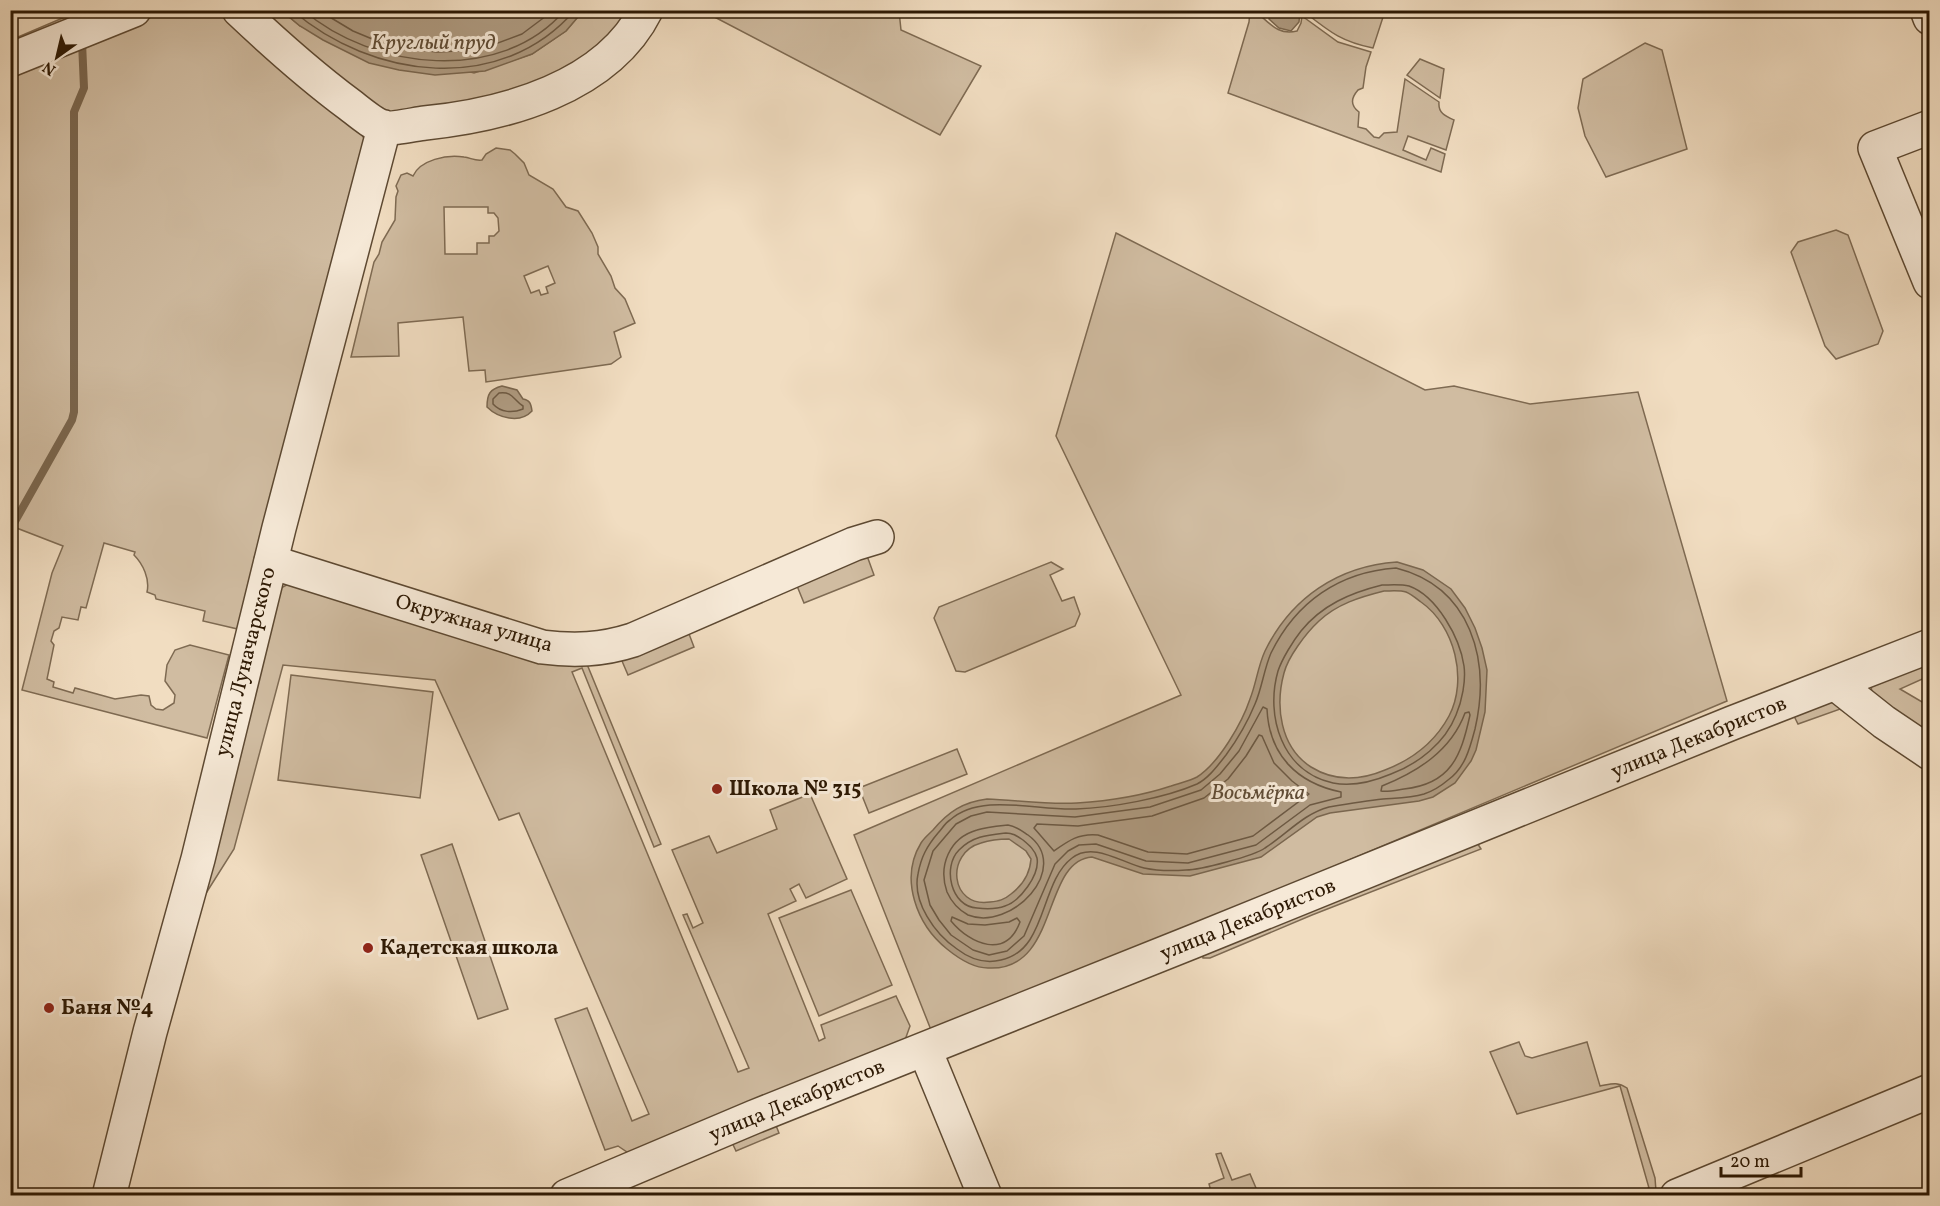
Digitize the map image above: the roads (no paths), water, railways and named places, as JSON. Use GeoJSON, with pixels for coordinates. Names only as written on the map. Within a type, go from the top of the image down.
{"type":"FeatureCollection","features":[{"type":"Feature","properties":{"kind":"street"},"geometry":{"type":"LineString","coordinates":[[10,60],[134,10]]}},
{"type":"Feature","properties":{"kind":"street"},"geometry":{"type":"LineString","coordinates":[[239,10],[315,78],[384,128],[438,122],[479,114],[533,100],[573,82],[599,66],[616,51],[631,34],[646,10]]}},
{"type":"Feature","properties":{"kind":"street"},"geometry":{"type":"LineString","coordinates":[[1927,10],[1929,18]]}},
{"type":"Feature","properties":{"kind":"street","name":"улица Луначарского"},"geometry":{"type":"LineString","coordinates":[[108,1196],[198,859],[271,562],[384,128]]}},
{"type":"Feature","properties":{"kind":"street"},"geometry":{"type":"LineString","coordinates":[[1929,128],[1875,148],[1929,282]]}},
{"type":"Feature","properties":{"kind":"street","name":"Окружная улица"},"geometry":{"type":"LineString","coordinates":[[271,562],[542,647],[572,651],[595,650],[633,640],[854,544],[877,537]]}},
{"type":"Feature","properties":{"kind":"street","name":"улица Декабристов"},"geometry":{"type":"LineString","coordinates":[[567,1196],[754,1117],[1731,723],[1929,646]]}},
{"type":"Feature","properties":{"kind":"street"},"geometry":{"type":"LineString","coordinates":[[1836,684],[1884,722],[1929,753]]}},
{"type":"Feature","properties":{"kind":"street"},"geometry":{"type":"LineString","coordinates":[[924,1050],[985,1196]]}},
{"type":"Feature","properties":{"kind":"street"},"geometry":{"type":"LineString","coordinates":[[1677,1196],[1929,1091]]}},
{"type":"Feature","properties":{"kind":"water","name":"Круглый пруд"},"geometry":{"type":"Polygon","coordinates":[[[583,10],[566,31],[532,54],[485,71],[435,75],[369,63],[323,40],[300,26],[282,11],[583,10]]]}},
{"type":"Feature","properties":{"kind":"water"},"geometry":{"type":"Polygon","coordinates":[[[1271,11],[1300,11],[1299,22],[1291,31],[1279,28],[1269,19],[1271,11]]]}},
{"type":"Feature","properties":{"kind":"water"},"geometry":{"type":"Polygon","coordinates":[[[502,386],[517,390],[523,399],[530,403],[532,411],[521,417],[509,418],[487,407],[489,395],[502,386]]]}},
{"type":"Feature","properties":{"kind":"water","name":"Восьмёрка"},"geometry":{"type":"Polygon","coordinates":[[[1397,562],[1423,570],[1451,589],[1465,608],[1475,628],[1487,670],[1485,712],[1476,750],[1455,783],[1433,797],[1419,801],[1330,813],[1317,817],[1261,857],[1190,876],[1143,874],[1092,857],[1076,863],[1064,877],[1039,936],[1027,953],[1011,965],[988,968],[977,966],[956,956],[936,939],[920,914],[915,900],[912,871],[921,843],[944,818],[963,805],[978,800],[1055,803],[1101,801],[1148,793],[1197,777],[1213,762],[1236,731],[1250,699],[1265,651],[1288,615],[1319,588],[1336,578],[1375,565],[1397,562]],[[1384,591],[1349,602],[1326,615],[1298,646],[1284,673],[1280,712],[1286,737],[1292,749],[1301,759],[1311,767],[1329,775],[1356,778],[1375,774],[1404,761],[1422,749],[1437,734],[1455,702],[1457,670],[1455,654],[1442,625],[1433,612],[1410,594],[1401,591],[1384,591]],[[1009,839],[981,843],[969,849],[962,857],[957,868],[957,879],[960,889],[967,897],[977,902],[999,901],[1022,883],[1031,859],[1026,851],[1009,839]]]}},
{"type":"Feature","properties":{"kind":"waterway"},"geometry":{"type":"LineString","coordinates":[[14,523],[72,420],[74,412],[74,112],[84,88],[82,42]]}},
{"type":"Feature","properties":{"kind":"place","name":"Школа № 315"},"geometry":{"type":"Point","coordinates":[717,789]}},
{"type":"Feature","properties":{"kind":"place","name":"Кадетская школа"},"geometry":{"type":"Point","coordinates":[368,948]}},
{"type":"Feature","properties":{"kind":"place","name":"Баня №4"},"geometry":{"type":"Point","coordinates":[49,1008]}}]}
